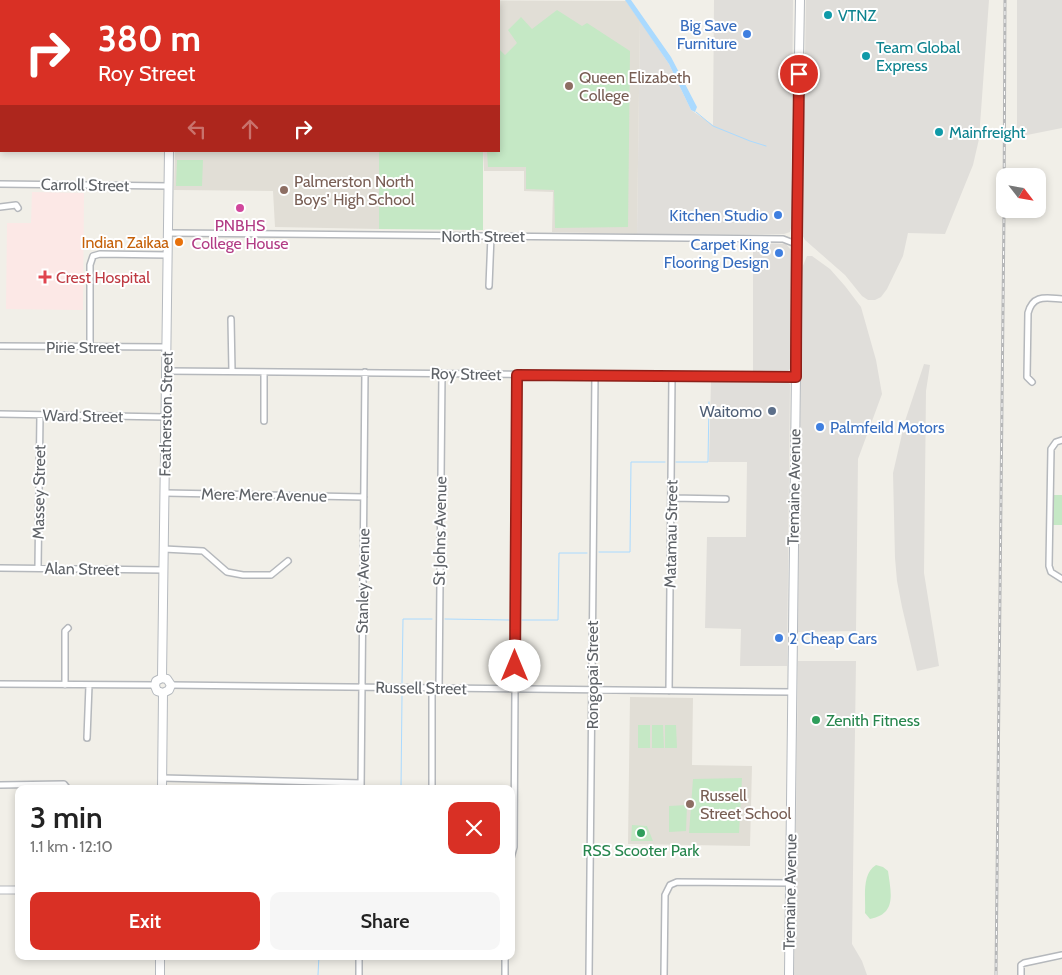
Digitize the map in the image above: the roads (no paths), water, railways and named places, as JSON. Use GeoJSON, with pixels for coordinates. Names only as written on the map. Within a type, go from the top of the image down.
{"type":"FeatureCollection","features":[{"type":"Feature","properties":{"kind":"main road","name":"Tremaine Avenue"},"geometry":{"type":"LineString","coordinates":[[789,975],[800,0]]}},
{"type":"Feature","properties":{"kind":"main road","name":"Featherston Street"},"geometry":{"type":"LineString","coordinates":[[162,678],[169,152]]}},
{"type":"Feature","properties":{"kind":"main road"},"geometry":{"type":"LineString","coordinates":[[162,678],[167,679],[171,685],[169,690],[163,693],[158,691],[155,685],[162,678]]}},
{"type":"Feature","properties":{"kind":"main road"},"geometry":{"type":"LineString","coordinates":[[162,785],[163,693]]}},
{"type":"Feature","properties":{"kind":"main road"},"geometry":{"type":"LineString","coordinates":[[160,960],[160,975]]}},
{"type":"Feature","properties":{"kind":"street","name":"Carroll Street"},"geometry":{"type":"LineString","coordinates":[[0,184],[169,186]]}},
{"type":"Feature","properties":{"kind":"street"},"geometry":{"type":"LineString","coordinates":[[0,206],[16,205],[18,208]]}},
{"type":"Feature","properties":{"kind":"street","name":"North Street"},"geometry":{"type":"LineString","coordinates":[[169,233],[783,239],[796,244]]}},
{"type":"Feature","properties":{"kind":"street"},"geometry":{"type":"LineString","coordinates":[[489,286],[491,236]]}},
{"type":"Feature","properties":{"kind":"street"},"geometry":{"type":"LineString","coordinates":[[90,347],[90,266],[93,256],[100,254],[167,255]]}},
{"type":"Feature","properties":{"kind":"street"},"geometry":{"type":"LineString","coordinates":[[1032,382],[1027,377],[1028,314],[1030,306],[1040,298],[1062,299]]}},
{"type":"Feature","properties":{"kind":"street"},"geometry":{"type":"LineString","coordinates":[[231,319],[232,371]]}},
{"type":"Feature","properties":{"kind":"street","name":"Pirie Street"},"geometry":{"type":"LineString","coordinates":[[0,346],[166,347]]}},
{"type":"Feature","properties":{"kind":"street","name":"Roy Street"},"geometry":{"type":"LineString","coordinates":[[166,370],[796,377]]}},
{"type":"Feature","properties":{"kind":"street"},"geometry":{"type":"LineString","coordinates":[[264,372],[264,421]]}},
{"type":"Feature","properties":{"kind":"street","name":"Stanley Avenue"},"geometry":{"type":"LineString","coordinates":[[361,785],[365,372]]}},
{"type":"Feature","properties":{"kind":"street","name":"St Johns Avenue"},"geometry":{"type":"LineString","coordinates":[[439,688],[442,373]]}},
{"type":"Feature","properties":{"kind":"street"},"geometry":{"type":"LineString","coordinates":[[514,785],[517,375]]}},
{"type":"Feature","properties":{"kind":"street","name":"Rongopai Street"},"geometry":{"type":"LineString","coordinates":[[589,975],[594,375]]}},
{"type":"Feature","properties":{"kind":"street","name":"Matamau Street"},"geometry":{"type":"LineString","coordinates":[[669,691],[672,376]]}},
{"type":"Feature","properties":{"kind":"street","name":"Ward Street"},"geometry":{"type":"LineString","coordinates":[[0,414],[166,417]]}},
{"type":"Feature","properties":{"kind":"street","name":"Massey Street"},"geometry":{"type":"LineString","coordinates":[[38,568],[40,415]]}},
{"type":"Feature","properties":{"kind":"street"},"geometry":{"type":"LineString","coordinates":[[1062,440],[1056,442],[1051,449],[1050,566],[1051,572],[1062,579]]}},
{"type":"Feature","properties":{"kind":"street","name":"Mere Mere Avenue"},"geometry":{"type":"LineString","coordinates":[[165,493],[364,498]]}},
{"type":"Feature","properties":{"kind":"street"},"geometry":{"type":"LineString","coordinates":[[671,498],[726,499]]}},
{"type":"Feature","properties":{"kind":"street"},"geometry":{"type":"LineString","coordinates":[[164,549],[203,551],[227,572],[243,575],[270,575],[288,561]]}},
{"type":"Feature","properties":{"kind":"street","name":"Alan Street"},"geometry":{"type":"LineString","coordinates":[[0,568],[164,570]]}},
{"type":"Feature","properties":{"kind":"street"},"geometry":{"type":"LineString","coordinates":[[65,685],[65,631],[68,628]]}},
{"type":"Feature","properties":{"kind":"street"},"geometry":{"type":"LineString","coordinates":[[0,684],[155,685]]}},
{"type":"Feature","properties":{"kind":"street"},"geometry":{"type":"LineString","coordinates":[[87,738],[89,685]]}},
{"type":"Feature","properties":{"kind":"street","name":"Russell Street"},"geometry":{"type":"LineString","coordinates":[[171,685],[792,692]]}},
{"type":"Feature","properties":{"kind":"street"},"geometry":{"type":"LineString","coordinates":[[432,688],[432,785]]}},
{"type":"Feature","properties":{"kind":"street"},"geometry":{"type":"LineString","coordinates":[[162,778],[329,785]]}},
{"type":"Feature","properties":{"kind":"street"},"geometry":{"type":"LineString","coordinates":[[0,784],[65,785]]}},
{"type":"Feature","properties":{"kind":"street"},"geometry":{"type":"LineString","coordinates":[[664,975],[665,895],[670,885],[677,882],[790,883]]}},
{"type":"Feature","properties":{"kind":"street"},"geometry":{"type":"LineString","coordinates":[[0,890],[15,890]]}},
{"type":"Feature","properties":{"kind":"street"},"geometry":{"type":"LineString","coordinates":[[1022,975],[1022,965],[1024,963],[1062,955]]}},
{"type":"Feature","properties":{"kind":"street"},"geometry":{"type":"LineString","coordinates":[[358,975],[359,960]]}},
{"type":"Feature","properties":{"kind":"street"},"geometry":{"type":"LineString","coordinates":[[505,960],[505,975]]}},
{"type":"Feature","properties":{"kind":"water"},"geometry":{"type":"Polygon","coordinates":[[[625,0],[631,0],[671,57],[697,107],[695,112],[691,110],[669,64],[625,0]]]}},
{"type":"Feature","properties":{"kind":"waterway"},"geometry":{"type":"LineString","coordinates":[[696,112],[713,126],[766,146]]}},
{"type":"Feature","properties":{"kind":"waterway"},"geometry":{"type":"LineString","coordinates":[[676,462],[708,462],[709,402]]}},
{"type":"Feature","properties":{"kind":"waterway"},"geometry":{"type":"LineString","coordinates":[[599,552],[630,552],[631,462],[665,462]]}},
{"type":"Feature","properties":{"kind":"waterway"},"geometry":{"type":"LineString","coordinates":[[522,620],[558,620],[559,553],[587,553]]}},
{"type":"Feature","properties":{"kind":"waterway"},"geometry":{"type":"LineString","coordinates":[[402,684],[403,619],[432,619]]}},
{"type":"Feature","properties":{"kind":"waterway"},"geometry":{"type":"LineString","coordinates":[[445,619],[509,620]]}},
{"type":"Feature","properties":{"kind":"waterway"},"geometry":{"type":"LineString","coordinates":[[401,785],[402,696]]}},
{"type":"Feature","properties":{"kind":"waterway"},"geometry":{"type":"LineString","coordinates":[[318,975],[319,960]]}},
{"type":"Feature","properties":{"kind":"railway"},"geometry":{"type":"LineString","coordinates":[[996,975],[1005,0]]}},
{"type":"Feature","properties":{"kind":"place","name":"VTNZ"},"geometry":{"type":"Point","coordinates":[828,15]}},
{"type":"Feature","properties":{"kind":"place","name":"Big Save Furniture"},"geometry":{"type":"Point","coordinates":[747,34]}},
{"type":"Feature","properties":{"kind":"place","name":"Team Global Express"},"geometry":{"type":"Point","coordinates":[866,56]}},
{"type":"Feature","properties":{"kind":"place","name":"Queen Elizabeth College"},"geometry":{"type":"Point","coordinates":[569,86]}},
{"type":"Feature","properties":{"kind":"place","name":"Mainfreight"},"geometry":{"type":"Point","coordinates":[939,132]}},
{"type":"Feature","properties":{"kind":"place","name":"Palmerston North Boys' High School"},"geometry":{"type":"Point","coordinates":[284,190]}},
{"type":"Feature","properties":{"kind":"place","name":"PNBHS College House"},"geometry":{"type":"Point","coordinates":[240,208]}},
{"type":"Feature","properties":{"kind":"place","name":"Kitchen Studio"},"geometry":{"type":"Point","coordinates":[778,215]}},
{"type":"Feature","properties":{"kind":"place","name":"Indian Zaikaa"},"geometry":{"type":"Point","coordinates":[179,242]}},
{"type":"Feature","properties":{"kind":"place","name":"Carpet King Flooring Design"},"geometry":{"type":"Point","coordinates":[779,253]}},
{"type":"Feature","properties":{"kind":"place","name":"Crest Hospital"},"geometry":{"type":"Point","coordinates":[45,277]}},
{"type":"Feature","properties":{"kind":"place","name":"Waitomo"},"geometry":{"type":"Point","coordinates":[772,411]}},
{"type":"Feature","properties":{"kind":"place","name":"Palmfeild Motors"},"geometry":{"type":"Point","coordinates":[820,427]}},
{"type":"Feature","properties":{"kind":"place","name":"2 Cheap Cars"},"geometry":{"type":"Point","coordinates":[779,638]}},
{"type":"Feature","properties":{"kind":"place","name":"Zenith Fitness"},"geometry":{"type":"Point","coordinates":[816,720]}},
{"type":"Feature","properties":{"kind":"place","name":"Russell Street School"},"geometry":{"type":"Point","coordinates":[690,804]}},
{"type":"Feature","properties":{"kind":"place","name":"RSS Scooter Park"},"geometry":{"type":"Point","coordinates":[641,833]}}]}
